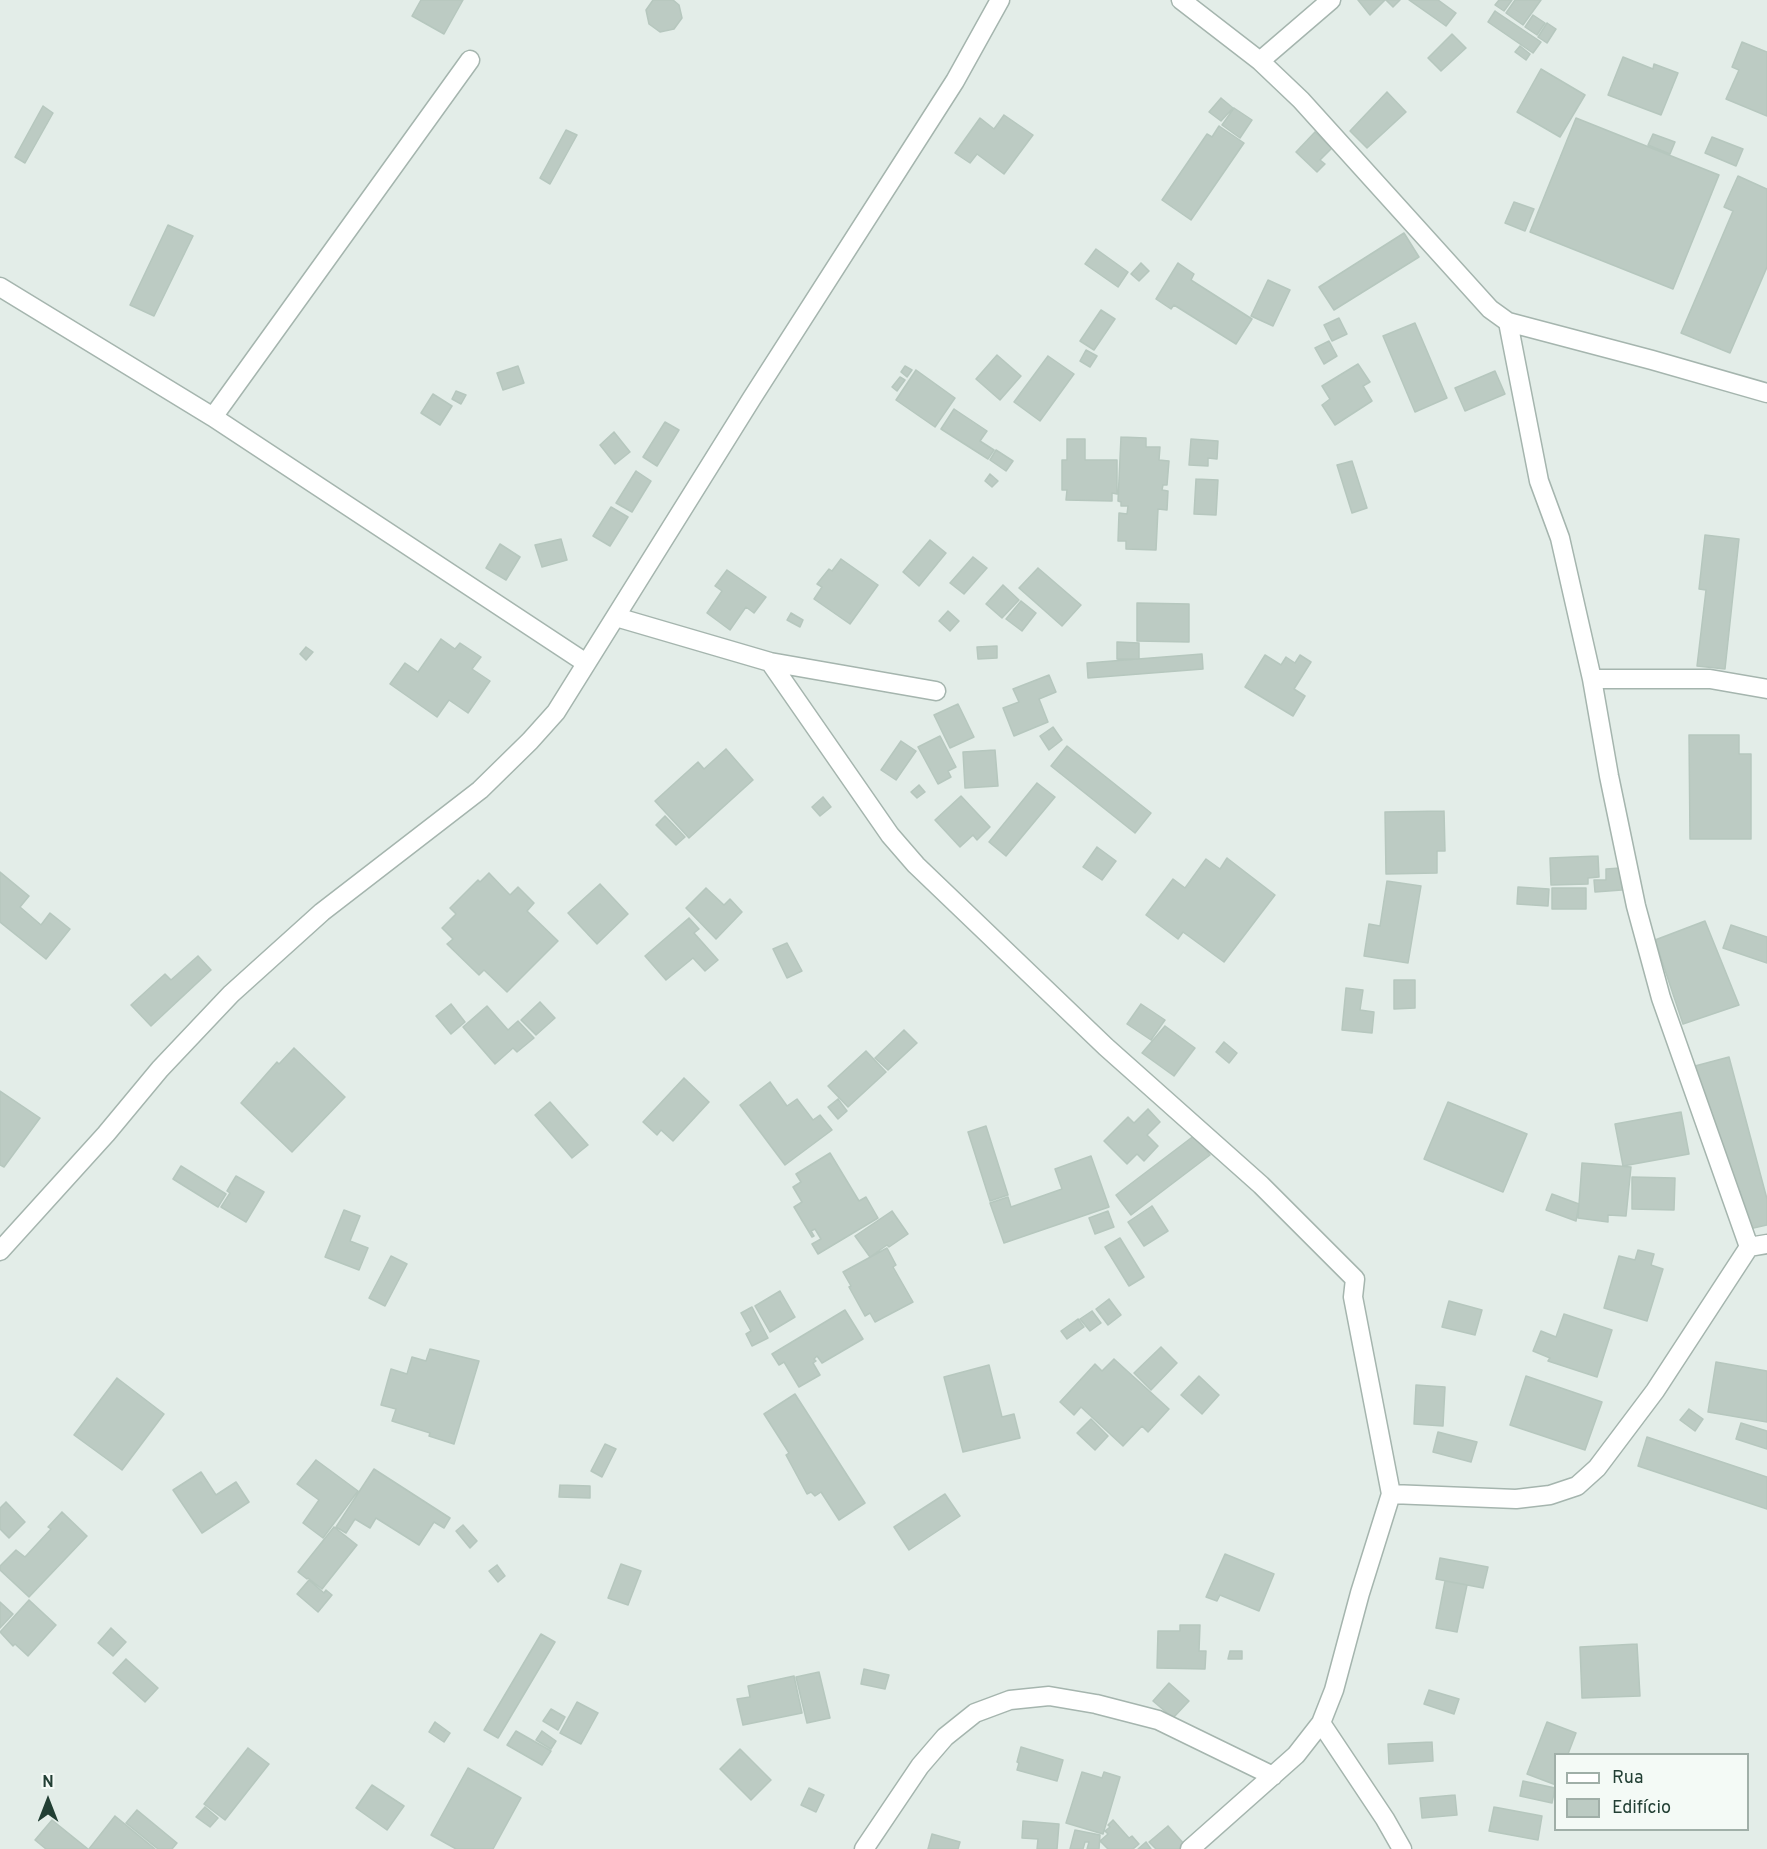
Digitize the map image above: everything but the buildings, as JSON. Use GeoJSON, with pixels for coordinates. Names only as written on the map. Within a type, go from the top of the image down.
{"type":"FeatureCollection","features":[{"type":"Feature","properties":{"kind":"street"},"geometry":{"type":"LineString","coordinates":[[0,1251],[106,1134],[160,1069],[231,994],[322,912],[480,789],[530,741],[556,712],[752,398],[955,81],[1000,0]]}},
{"type":"Feature","properties":{"kind":"street"},"geometry":{"type":"LineString","coordinates":[[1181,0],[1260,62],[1301,100],[1490,309],[1508,322],[1767,393]]}},
{"type":"Feature","properties":{"kind":"street"},"geometry":{"type":"LineString","coordinates":[[1260,62],[1331,0]]}},
{"type":"Feature","properties":{"kind":"street"},"geometry":{"type":"LineString","coordinates":[[213,417],[470,60]]}},
{"type":"Feature","properties":{"kind":"street"},"geometry":{"type":"LineString","coordinates":[[0,287],[213,417],[586,663]]}},
{"type":"Feature","properties":{"kind":"street"},"geometry":{"type":"LineString","coordinates":[[1391,1494],[1516,1499],[1550,1495],[1577,1486],[1597,1468],[1758,1246],[1661,998],[1636,906],[1592,679],[1560,537],[1539,481],[1508,322]]}},
{"type":"Feature","properties":{"kind":"street"},"geometry":{"type":"LineString","coordinates":[[616,617],[770,662],[936,691]]}},
{"type":"Feature","properties":{"kind":"street"},"geometry":{"type":"LineString","coordinates":[[770,662],[890,834],[916,865],[1106,1047],[1261,1185],[1355,1279],[1353,1297],[1391,1494],[1360,1593],[1334,1690],[1321,1724],[1296,1755],[1190,1849]]}},
{"type":"Feature","properties":{"kind":"street"},"geometry":{"type":"LineString","coordinates":[[1592,679],[1710,679],[1767,689]]}},
{"type":"Feature","properties":{"kind":"street"},"geometry":{"type":"LineString","coordinates":[[864,1849],[920,1766],[945,1737],[975,1713],[1010,1700],[1049,1696],[1096,1704],[1158,1720],[1273,1776]]}},
{"type":"Feature","properties":{"kind":"street"},"geometry":{"type":"LineString","coordinates":[[1321,1724],[1385,1819],[1402,1849]]}}]}
